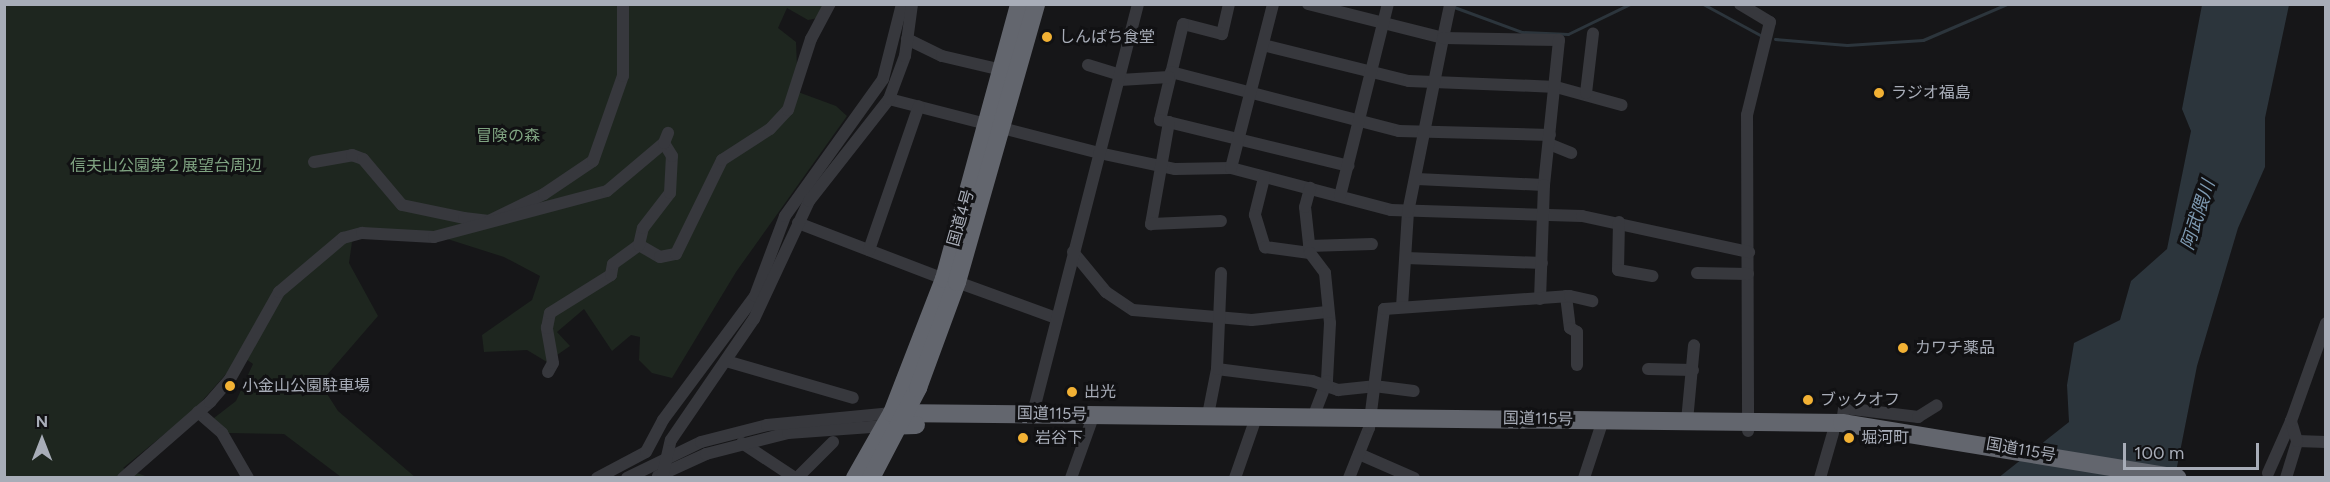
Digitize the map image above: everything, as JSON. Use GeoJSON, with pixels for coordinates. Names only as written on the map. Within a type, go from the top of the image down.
{"type":"FeatureCollection","features":[{"type":"Feature","properties":{"kind":"highway","name":"国道4号"},"geometry":{"type":"LineString","coordinates":[[995,127],[1002,70],[1019,4]]}},
{"type":"Feature","properties":{"kind":"highway","name":"国道4号"},"geometry":{"type":"LineString","coordinates":[[896,419],[950,280],[995,127],[1036,4]]}},
{"type":"Feature","properties":{"kind":"highway","name":"国道115号"},"geometry":{"type":"LineString","coordinates":[[896,419],[1033,413],[1093,420],[1208,415],[1256,421],[1314,415],[1370,422]]}},
{"type":"Feature","properties":{"kind":"highway","name":"国道115号"},"geometry":{"type":"LineString","coordinates":[[896,419],[1837,428],[1936,440],[2178,477]]}},
{"type":"Feature","properties":{"kind":"highway"},"geometry":{"type":"LineString","coordinates":[[855,477],[896,419]]}},
{"type":"Feature","properties":{"kind":"highway"},"geometry":{"type":"LineString","coordinates":[[871,477],[896,419]]}},
{"type":"Feature","properties":{"kind":"highway","name":"国道115号"},"geometry":{"type":"LineString","coordinates":[[1603,425],[1687,421],[1748,427]]}},
{"type":"Feature","properties":{"kind":"highway","name":"国道115号"},"geometry":{"type":"LineString","coordinates":[[1936,440],[2121,477]]}},
{"type":"Feature","properties":{"kind":"street"},"geometry":{"type":"LineString","coordinates":[[314,162],[352,155],[363,159],[402,205],[489,221],[590,166],[623,76],[623,4]]}},
{"type":"Feature","properties":{"kind":"street"},"geometry":{"type":"LineString","coordinates":[[639,245],[660,257],[676,254],[722,160],[770,129],[788,110],[811,39],[830,4]]}},
{"type":"Feature","properties":{"kind":"street"},"geometry":{"type":"LineString","coordinates":[[597,477],[646,452],[663,420],[754,296],[785,216],[883,79],[902,4]]}},
{"type":"Feature","properties":{"kind":"street"},"geometry":{"type":"LineString","coordinates":[[660,477],[670,440],[726,361],[763,303],[798,223],[888,99],[907,39],[912,4]]}},
{"type":"Feature","properties":{"kind":"street"},"geometry":{"type":"LineString","coordinates":[[1033,413],[1138,4]]}},
{"type":"Feature","properties":{"kind":"street"},"geometry":{"type":"LineString","coordinates":[[1229,4],[1222,34],[1183,24],[1160,120],[1238,137],[1348,166]]}},
{"type":"Feature","properties":{"kind":"street"},"geometry":{"type":"LineString","coordinates":[[1231,168],[1273,4]]}},
{"type":"Feature","properties":{"kind":"street"},"geometry":{"type":"LineString","coordinates":[[1308,4],[1443,38],[1559,40],[1557,87],[1544,184],[1540,299]]}},
{"type":"Feature","properties":{"kind":"street"},"geometry":{"type":"LineString","coordinates":[[1340,196],[1388,4]]}},
{"type":"Feature","properties":{"kind":"street"},"geometry":{"type":"LineString","coordinates":[[1402,307],[1408,212],[1417,179],[1450,4]]}},
{"type":"Feature","properties":{"kind":"street"},"geometry":{"type":"LineString","coordinates":[[1740,4],[1770,22],[1749,95],[1748,427]]}},
{"type":"Feature","properties":{"kind":"street"},"geometry":{"type":"LineString","coordinates":[[1586,93],[1593,33]]}},
{"type":"Feature","properties":{"kind":"street"},"geometry":{"type":"LineString","coordinates":[[907,39],[942,56],[1002,70]]}},
{"type":"Feature","properties":{"kind":"street"},"geometry":{"type":"LineString","coordinates":[[1263,45],[1370,72],[1434,84],[1557,87],[1586,93],[1622,105]]}},
{"type":"Feature","properties":{"kind":"street"},"geometry":{"type":"LineString","coordinates":[[1088,65],[1120,77],[1170,75],[1250,90],[1360,120],[1426,131],[1549,140],[1571,153]]}},
{"type":"Feature","properties":{"kind":"street"},"geometry":{"type":"LineString","coordinates":[[888,99],[1099,153],[1160,166],[1231,168],[1408,212],[1544,215],[1619,222],[1749,252]]}},
{"type":"Feature","properties":{"kind":"street"},"geometry":{"type":"LineString","coordinates":[[868,250],[919,106]]}},
{"type":"Feature","properties":{"kind":"street"},"geometry":{"type":"LineString","coordinates":[[1169,122],[1160,166],[1154,227],[1221,221]]}},
{"type":"Feature","properties":{"kind":"street"},"geometry":{"type":"LineString","coordinates":[[123,477],[198,412],[230,379],[279,292],[343,238],[362,233],[434,237],[607,191],[666,138],[672,156],[670,193],[643,228],[639,245],[614,262],[606,280],[550,313],[547,328],[553,363],[548,372]]}},
{"type":"Feature","properties":{"kind":"street"},"geometry":{"type":"LineString","coordinates":[[1264,178],[1255,214],[1265,248],[1310,249],[1372,244]]}},
{"type":"Feature","properties":{"kind":"street"},"geometry":{"type":"LineString","coordinates":[[1417,179],[1544,184]]}},
{"type":"Feature","properties":{"kind":"street"},"geometry":{"type":"LineString","coordinates":[[1310,188],[1305,207],[1310,249],[1325,273],[1330,352],[1324,384],[1314,415]]}},
{"type":"Feature","properties":{"kind":"street"},"geometry":{"type":"LineString","coordinates":[[1619,222],[1618,270],[1652,276]]}},
{"type":"Feature","properties":{"kind":"street"},"geometry":{"type":"LineString","coordinates":[[798,223],[1056,318]]}},
{"type":"Feature","properties":{"kind":"street"},"geometry":{"type":"LineString","coordinates":[[1073,252],[1106,292],[1133,310],[1252,320],[1327,312]]}},
{"type":"Feature","properties":{"kind":"street"},"geometry":{"type":"LineString","coordinates":[[1406,258],[1542,263]]}},
{"type":"Feature","properties":{"kind":"street"},"geometry":{"type":"LineString","coordinates":[[1208,415],[1217,369],[1221,273]]}},
{"type":"Feature","properties":{"kind":"street"},"geometry":{"type":"LineString","coordinates":[[1697,273],[1748,274]]}},
{"type":"Feature","properties":{"kind":"street"},"geometry":{"type":"LineString","coordinates":[[1566,297],[1570,328],[1576,332],[1577,365]]}},
{"type":"Feature","properties":{"kind":"street"},"geometry":{"type":"LineString","coordinates":[[1349,477],[1370,422],[1384,309],[1566,297],[1592,301]]}},
{"type":"Feature","properties":{"kind":"street"},"geometry":{"type":"LineString","coordinates":[[2268,472],[2321,345],[2325,323]]}},
{"type":"Feature","properties":{"kind":"street"},"geometry":{"type":"LineString","coordinates":[[1687,421],[1694,370],[1694,345]]}},
{"type":"Feature","properties":{"kind":"street"},"geometry":{"type":"LineString","coordinates":[[726,361],[853,398]]}},
{"type":"Feature","properties":{"kind":"street"},"geometry":{"type":"LineString","coordinates":[[1217,369],[1324,384],[1338,390],[1374,386],[1414,391]]}},
{"type":"Feature","properties":{"kind":"street"},"geometry":{"type":"LineString","coordinates":[[1648,369],[1694,370]]}},
{"type":"Feature","properties":{"kind":"street"},"geometry":{"type":"LineString","coordinates":[[1820,477],[1844,408],[1918,417],[1937,405]]}},
{"type":"Feature","properties":{"kind":"street"},"geometry":{"type":"LineString","coordinates":[[198,412],[222,433],[248,477]]}},
{"type":"Feature","properties":{"kind":"street"},"geometry":{"type":"LineString","coordinates":[[627,477],[701,442],[798,418],[896,419]]}},
{"type":"Feature","properties":{"kind":"street"},"geometry":{"type":"LineString","coordinates":[[660,477],[742,444],[815,429],[896,419]]}},
{"type":"Feature","properties":{"kind":"street"},"geometry":{"type":"LineString","coordinates":[[1071,477],[1093,420]]}},
{"type":"Feature","properties":{"kind":"street"},"geometry":{"type":"LineString","coordinates":[[1235,477],[1256,421]]}},
{"type":"Feature","properties":{"kind":"street"},"geometry":{"type":"LineString","coordinates":[[2286,477],[2296,441],[2291,421]]}},
{"type":"Feature","properties":{"kind":"street"},"geometry":{"type":"LineString","coordinates":[[1584,477],[1603,425]]}},
{"type":"Feature","properties":{"kind":"street"},"geometry":{"type":"LineString","coordinates":[[2296,441],[2325,442]]}},
{"type":"Feature","properties":{"kind":"street"},"geometry":{"type":"LineString","coordinates":[[742,444],[796,477],[833,442]]}},
{"type":"Feature","properties":{"kind":"street"},"geometry":{"type":"LineString","coordinates":[[1359,454],[1414,477]]}},
{"type":"Feature","properties":{"kind":"green space","name":"信夫山公園第２展望台周辺"},"geometry":{"type":"Polygon","coordinates":[[[4,5],[827,5],[818,18],[808,20],[787,8],[778,28],[796,42],[798,92],[836,106],[847,116],[736,272],[672,378],[652,373],[639,360],[640,337],[631,335],[612,351],[584,309],[557,332],[570,346],[547,362],[527,350],[484,352],[482,335],[532,300],[540,276],[504,257],[438,236],[370,230],[352,242],[349,263],[378,316],[320,383],[338,411],[415,477],[341,477],[284,434],[228,433],[214,418],[236,401],[253,364],[242,356],[194,410],[123,468],[148,477],[5,477],[4,5]]]}},
{"type":"Feature","properties":{"kind":"water","name":"阿武隈川"},"geometry":{"type":"Polygon","coordinates":[[[2202,5],[2289,5],[2265,118],[2265,167],[2238,228],[2197,366],[2175,477],[1998,478],[2069,422],[2067,385],[2074,343],[2120,320],[2131,281],[2167,249],[2191,131],[2182,109],[2202,5]]]}},
{"type":"Feature","properties":{"kind":"waterway"},"geometry":{"type":"LineString","coordinates":[[1454,7],[1522,32],[1568,34],[1630,4]]}},
{"type":"Feature","properties":{"kind":"waterway"},"geometry":{"type":"LineString","coordinates":[[1703,4],[1762,36]]}},
{"type":"Feature","properties":{"kind":"waterway"},"geometry":{"type":"LineString","coordinates":[[1775,39],[1847,45],[1923,40],[2007,4]]}},
{"type":"Feature","properties":{"kind":"place","name":"しんぱち食堂"},"geometry":{"type":"Point","coordinates":[1047,37]}},
{"type":"Feature","properties":{"kind":"place","name":"ラジオ福島"},"geometry":{"type":"Point","coordinates":[1879,93]}},
{"type":"Feature","properties":{"kind":"place","name":"カワチ薬品"},"geometry":{"type":"Point","coordinates":[1903,348]}},
{"type":"Feature","properties":{"kind":"place","name":"小金山公園駐車場"},"geometry":{"type":"Point","coordinates":[230,386]}},
{"type":"Feature","properties":{"kind":"place","name":"出光"},"geometry":{"type":"Point","coordinates":[1072,392]}},
{"type":"Feature","properties":{"kind":"place","name":"ブックオフ"},"geometry":{"type":"Point","coordinates":[1808,400]}},
{"type":"Feature","properties":{"kind":"place","name":"岩谷下"},"geometry":{"type":"Point","coordinates":[1023,438]}},
{"type":"Feature","properties":{"kind":"place","name":"堀河町"},"geometry":{"type":"Point","coordinates":[1849,438]}},
{"type":"Feature","properties":{"kind":"park label","name":"冒険の森"},"geometry":{"type":"Point","coordinates":[508,136]}}]}
